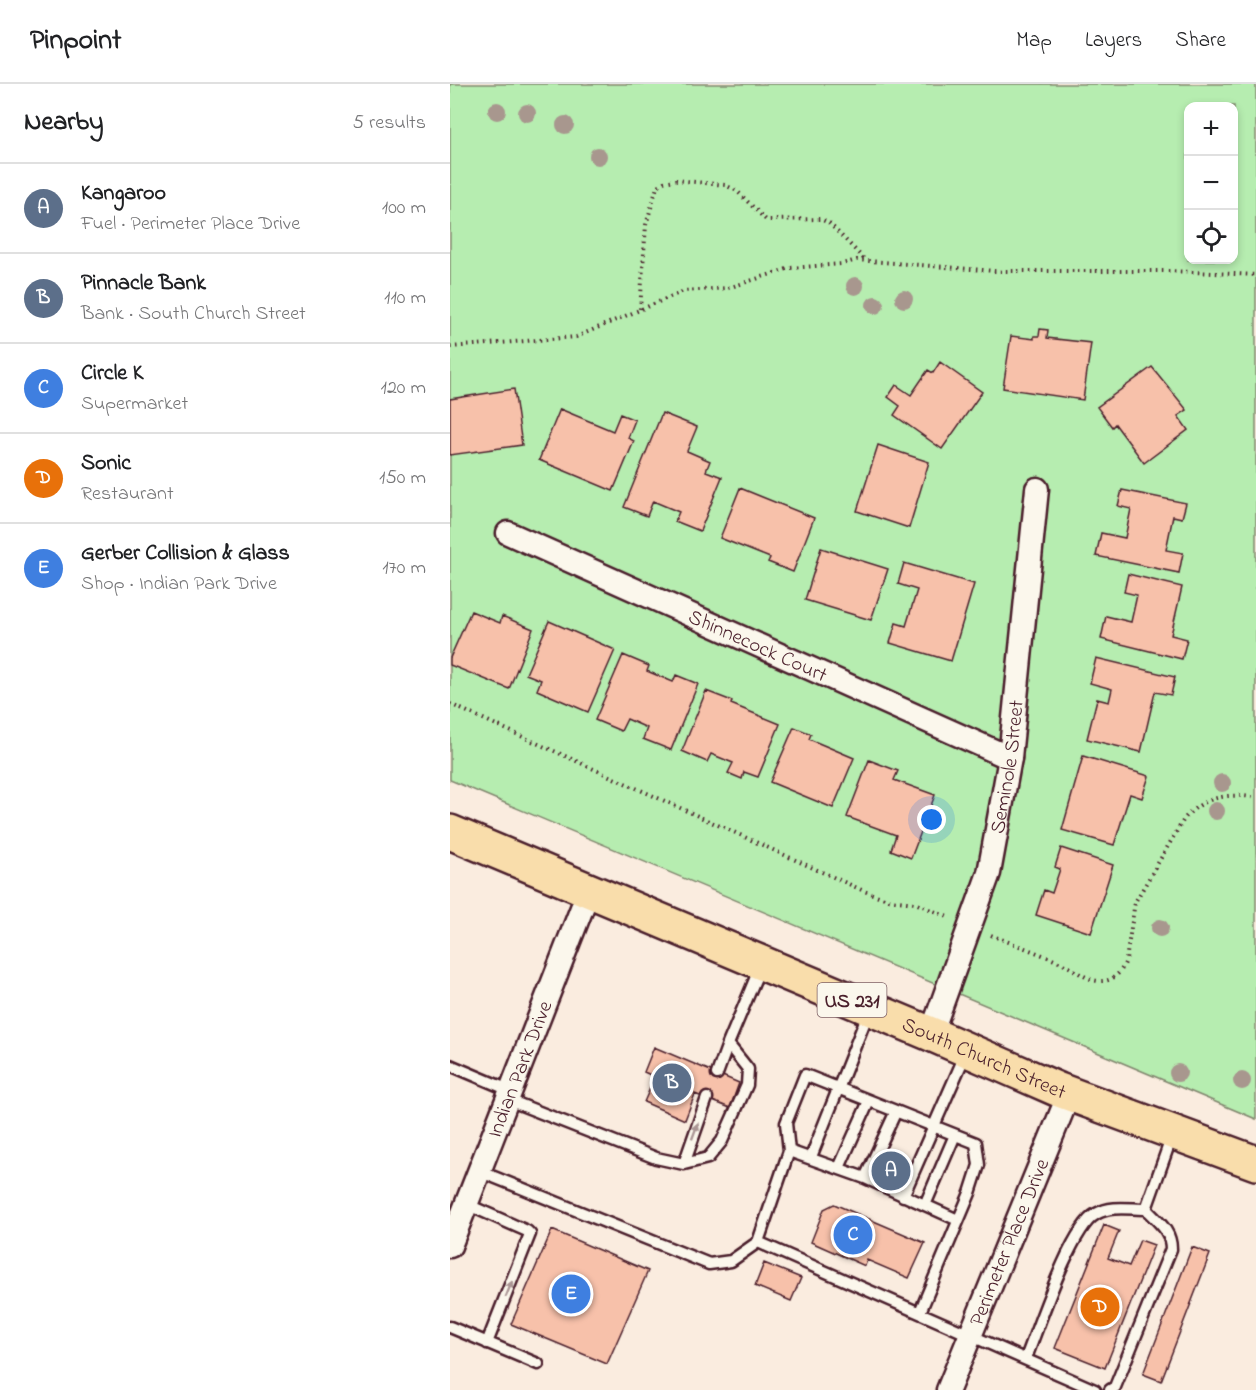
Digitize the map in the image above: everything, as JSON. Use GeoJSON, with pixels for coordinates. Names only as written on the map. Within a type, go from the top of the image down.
{"type":"FeatureCollection","features":[{"type":"Feature","properties":{"kind":"highway","name":"South Church Street"},"geometry":{"type":"LineString","coordinates":[[450,832],[1070,1094],[1256,1163]]}},
{"type":"Feature","properties":{"kind":"street","name":"Seminole Street"},"geometry":{"type":"LineString","coordinates":[[931,1034],[989,873],[1010,758],[1037,489]]}},
{"type":"Feature","properties":{"kind":"street","name":"Shinnecock Court"},"geometry":{"type":"LineString","coordinates":[[508,533],[1010,758]]}},
{"type":"Feature","properties":{"kind":"street","name":"Indian Park Drive"},"geometry":{"type":"LineString","coordinates":[[450,1246],[589,890]]}},
{"type":"Feature","properties":{"kind":"street","name":"Perimeter Place Drive"},"geometry":{"type":"LineString","coordinates":[[948,1390],[1070,1094]]}},
{"type":"Feature","properties":{"kind":"lane"},"geometry":{"type":"LineString","coordinates":[[717,1074],[762,963]]}},
{"type":"Feature","properties":{"kind":"lane"},"geometry":{"type":"LineString","coordinates":[[811,1157],[870,1008]]}},
{"type":"Feature","properties":{"kind":"lane"},"geometry":{"type":"LineString","coordinates":[[450,1065],[508,1094],[657,1158],[684,1164],[708,1158],[722,1141],[747,1085],[748,1069],[728,1044]]}},
{"type":"Feature","properties":{"kind":"lane"},"geometry":{"type":"LineString","coordinates":[[903,1196],[967,1049]]}},
{"type":"Feature","properties":{"kind":"lane"},"geometry":{"type":"LineString","coordinates":[[479,1171],[709,1264],[731,1261],[758,1242],[789,1151],[786,1123],[805,1075],[976,1143],[979,1165],[920,1311]]}},
{"type":"Feature","properties":{"kind":"lane"},"geometry":{"type":"LineString","coordinates":[[684,1164],[707,1098]]}},
{"type":"Feature","properties":{"kind":"lane"},"geometry":{"type":"LineString","coordinates":[[839,1168],[869,1101]]}},
{"type":"Feature","properties":{"kind":"lane"},"geometry":{"type":"LineString","coordinates":[[865,1178],[896,1111]]}},
{"type":"Feature","properties":{"kind":"lane"},"geometry":{"type":"LineString","coordinates":[[1146,1209],[1173,1133]]}},
{"type":"Feature","properties":{"kind":"lane"},"geometry":{"type":"LineString","coordinates":[[925,1205],[955,1135]]}},
{"type":"Feature","properties":{"kind":"lane"},"geometry":{"type":"LineString","coordinates":[[789,1151],[865,1178],[958,1220]]}},
{"type":"Feature","properties":{"kind":"lane"},"geometry":{"type":"LineString","coordinates":[[466,1204],[530,1234],[487,1343]]}},
{"type":"Feature","properties":{"kind":"lane"},"geometry":{"type":"LineString","coordinates":[[1026,1358],[1077,1233],[1095,1214],[1114,1208],[1146,1209],[1166,1229],[1171,1238],[1171,1249],[1115,1387],[1110,1390]]}},
{"type":"Feature","properties":{"kind":"lane"},"geometry":{"type":"LineString","coordinates":[[758,1242],[971,1333],[1095,1390]]}},
{"type":"Feature","properties":{"kind":"lane"},"geometry":{"type":"LineString","coordinates":[[450,1328],[538,1364]]}},
{"type":"Feature","properties":{"kind":"path"},"geometry":{"type":"LineString","coordinates":[[640,309],[647,219],[657,187],[664,182],[676,180],[725,184],[737,191],[766,220],[820,219],[829,223],[865,261]]}},
{"type":"Feature","properties":{"kind":"path"},"geometry":{"type":"LineString","coordinates":[[450,347],[564,340],[586,334],[684,291],[728,288],[790,268],[865,261],[995,271],[1161,271],[1256,275]]}},
{"type":"Feature","properties":{"kind":"path"},"geometry":{"type":"LineString","coordinates":[[450,704],[837,879],[890,900],[915,903],[1065,965],[1097,981],[1112,978],[1123,969],[1135,902],[1184,819],[1193,808],[1213,798],[1235,795],[1256,798]]}},
{"type":"Feature","properties":{"kind":"green space"},"geometry":{"type":"Polygon","coordinates":[[[450,84],[1256,84],[1256,1119],[450,780],[450,84]]]}},
{"type":"Feature","properties":{"kind":"building"},"geometry":{"type":"Polygon","coordinates":[[[1040,329],[1048,330],[1047,338],[1091,343],[1083,400],[1003,388],[1011,336],[1034,339],[1034,336],[1039,336],[1040,329]]]}},
{"type":"Feature","properties":{"kind":"building"},"geometry":{"type":"Polygon","coordinates":[[[940,362],[982,392],[942,449],[894,415],[900,406],[888,397],[896,385],[911,395],[928,370],[933,373],[940,362]]]}},
{"type":"Feature","properties":{"kind":"building"},"geometry":{"type":"Polygon","coordinates":[[[1152,367],[1187,410],[1178,416],[1188,430],[1144,463],[1115,424],[1112,427],[1097,407],[1152,367]]]}},
{"type":"Feature","properties":{"kind":"building"},"geometry":{"type":"Polygon","coordinates":[[[514,389],[522,445],[450,455],[450,399],[514,389]]]}},
{"type":"Feature","properties":{"kind":"building"},"geometry":{"type":"Polygon","coordinates":[[[560,409],[613,431],[620,414],[635,420],[628,438],[634,441],[613,491],[539,460],[560,409]]]}},
{"type":"Feature","properties":{"kind":"building"},"geometry":{"type":"Polygon","coordinates":[[[662,413],[697,427],[687,451],[710,461],[706,471],[722,477],[700,531],[675,521],[679,512],[653,501],[647,516],[624,507],[662,413]]]}},
{"type":"Feature","properties":{"kind":"building"},"geometry":{"type":"Polygon","coordinates":[[[878,445],[929,462],[909,528],[857,511],[878,445]]]}},
{"type":"Feature","properties":{"kind":"building"},"geometry":{"type":"Polygon","coordinates":[[[740,488],[814,518],[793,572],[768,562],[770,558],[720,538],[740,488]]]}},
{"type":"Feature","properties":{"kind":"building"},"geometry":{"type":"Polygon","coordinates":[[[1122,490],[1186,503],[1182,518],[1173,516],[1166,550],[1183,553],[1179,573],[1096,556],[1101,533],[1125,538],[1131,509],[1118,506],[1122,490]]]}},
{"type":"Feature","properties":{"kind":"building"},"geometry":{"type":"Polygon","coordinates":[[[821,548],[888,569],[871,620],[805,600],[821,548]]]}},
{"type":"Feature","properties":{"kind":"building"},"geometry":{"type":"Polygon","coordinates":[[[904,563],[974,584],[951,661],[890,643],[896,623],[906,626],[917,590],[898,584],[904,563]]]}},
{"type":"Feature","properties":{"kind":"building"},"geometry":{"type":"Polygon","coordinates":[[[1128,574],[1182,587],[1171,635],[1187,639],[1182,659],[1101,639],[1106,616],[1131,622],[1137,595],[1124,592],[1128,574]]]}},
{"type":"Feature","properties":{"kind":"building"},"geometry":{"type":"Polygon","coordinates":[[[471,611],[500,623],[502,616],[533,629],[509,689],[450,665],[450,658],[471,611]]]}},
{"type":"Feature","properties":{"kind":"building"},"geometry":{"type":"Polygon","coordinates":[[[549,621],[615,650],[588,712],[537,690],[541,680],[526,674],[549,621]]]}},
{"type":"Feature","properties":{"kind":"building"},"geometry":{"type":"Polygon","coordinates":[[[623,655],[649,666],[647,671],[673,682],[676,675],[698,684],[671,750],[643,739],[647,728],[627,719],[621,731],[595,720],[623,655]]]}},
{"type":"Feature","properties":{"kind":"building"},"geometry":{"type":"Polygon","coordinates":[[[1096,658],[1175,677],[1171,695],[1155,692],[1141,752],[1087,739],[1097,699],[1109,702],[1112,689],[1090,683],[1096,658]]]}},
{"type":"Feature","properties":{"kind":"building"},"geometry":{"type":"Polygon","coordinates":[[[706,691],[780,724],[758,777],[744,772],[742,779],[728,773],[733,763],[711,754],[707,762],[682,751],[706,691]]]}},
{"type":"Feature","properties":{"kind":"building"},"geometry":{"type":"Polygon","coordinates":[[[794,727],[811,734],[809,739],[854,758],[833,808],[770,782],[794,727]]]}},
{"type":"Feature","properties":{"kind":"building"},"geometry":{"type":"Polygon","coordinates":[[[1083,756],[1149,776],[1142,798],[1130,794],[1114,845],[1062,830],[1083,756]]]}},
{"type":"Feature","properties":{"kind":"building"},"geometry":{"type":"Polygon","coordinates":[[[869,760],[898,771],[894,780],[935,795],[911,858],[891,850],[896,835],[847,817],[869,760]]]}},
{"type":"Feature","properties":{"kind":"building"},"geometry":{"type":"Polygon","coordinates":[[[1061,848],[1113,865],[1091,933],[1036,915],[1044,890],[1052,893],[1060,869],[1055,867],[1061,848]]]}},
{"type":"Feature","properties":{"kind":"building"},"geometry":{"type":"Polygon","coordinates":[[[654,1047],[739,1083],[730,1108],[695,1094],[685,1120],[644,1102],[655,1077],[644,1072],[654,1047]]]}},
{"type":"Feature","properties":{"kind":"building"},"geometry":{"type":"Polygon","coordinates":[[[834,1204],[925,1243],[909,1278],[867,1260],[865,1266],[811,1242],[824,1209],[834,1204]]]}},
{"type":"Feature","properties":{"kind":"building"},"geometry":{"type":"Polygon","coordinates":[[[1104,1225],[1119,1231],[1108,1258],[1129,1266],[1140,1240],[1154,1245],[1105,1368],[1055,1348],[1104,1225]]]}},
{"type":"Feature","properties":{"kind":"building"},"geometry":{"type":"Polygon","coordinates":[[[552,1230],[648,1271],[607,1364],[511,1324],[552,1230]]]}},
{"type":"Feature","properties":{"kind":"building"},"geometry":{"type":"Polygon","coordinates":[[[1192,1247],[1210,1254],[1161,1381],[1143,1374],[1192,1247]]]}},
{"type":"Feature","properties":{"kind":"building"},"geometry":{"type":"Polygon","coordinates":[[[764,1263],[801,1278],[791,1301],[755,1286],[764,1263]]]}},
{"type":"Feature","properties":{"kind":"place","name":"Pinnacle Bank"},"geometry":{"type":"Point","coordinates":[672,1083]}},
{"type":"Feature","properties":{"kind":"place","name":"Kangaroo"},"geometry":{"type":"Point","coordinates":[891,1171]}},
{"type":"Feature","properties":{"kind":"place","name":"Circle K"},"geometry":{"type":"Point","coordinates":[853,1235]}},
{"type":"Feature","properties":{"kind":"place","name":"Gerber Collision & Glass"},"geometry":{"type":"Point","coordinates":[571,1294]}},
{"type":"Feature","properties":{"kind":"place","name":"Sonic"},"geometry":{"type":"Point","coordinates":[1100,1307]}}]}
